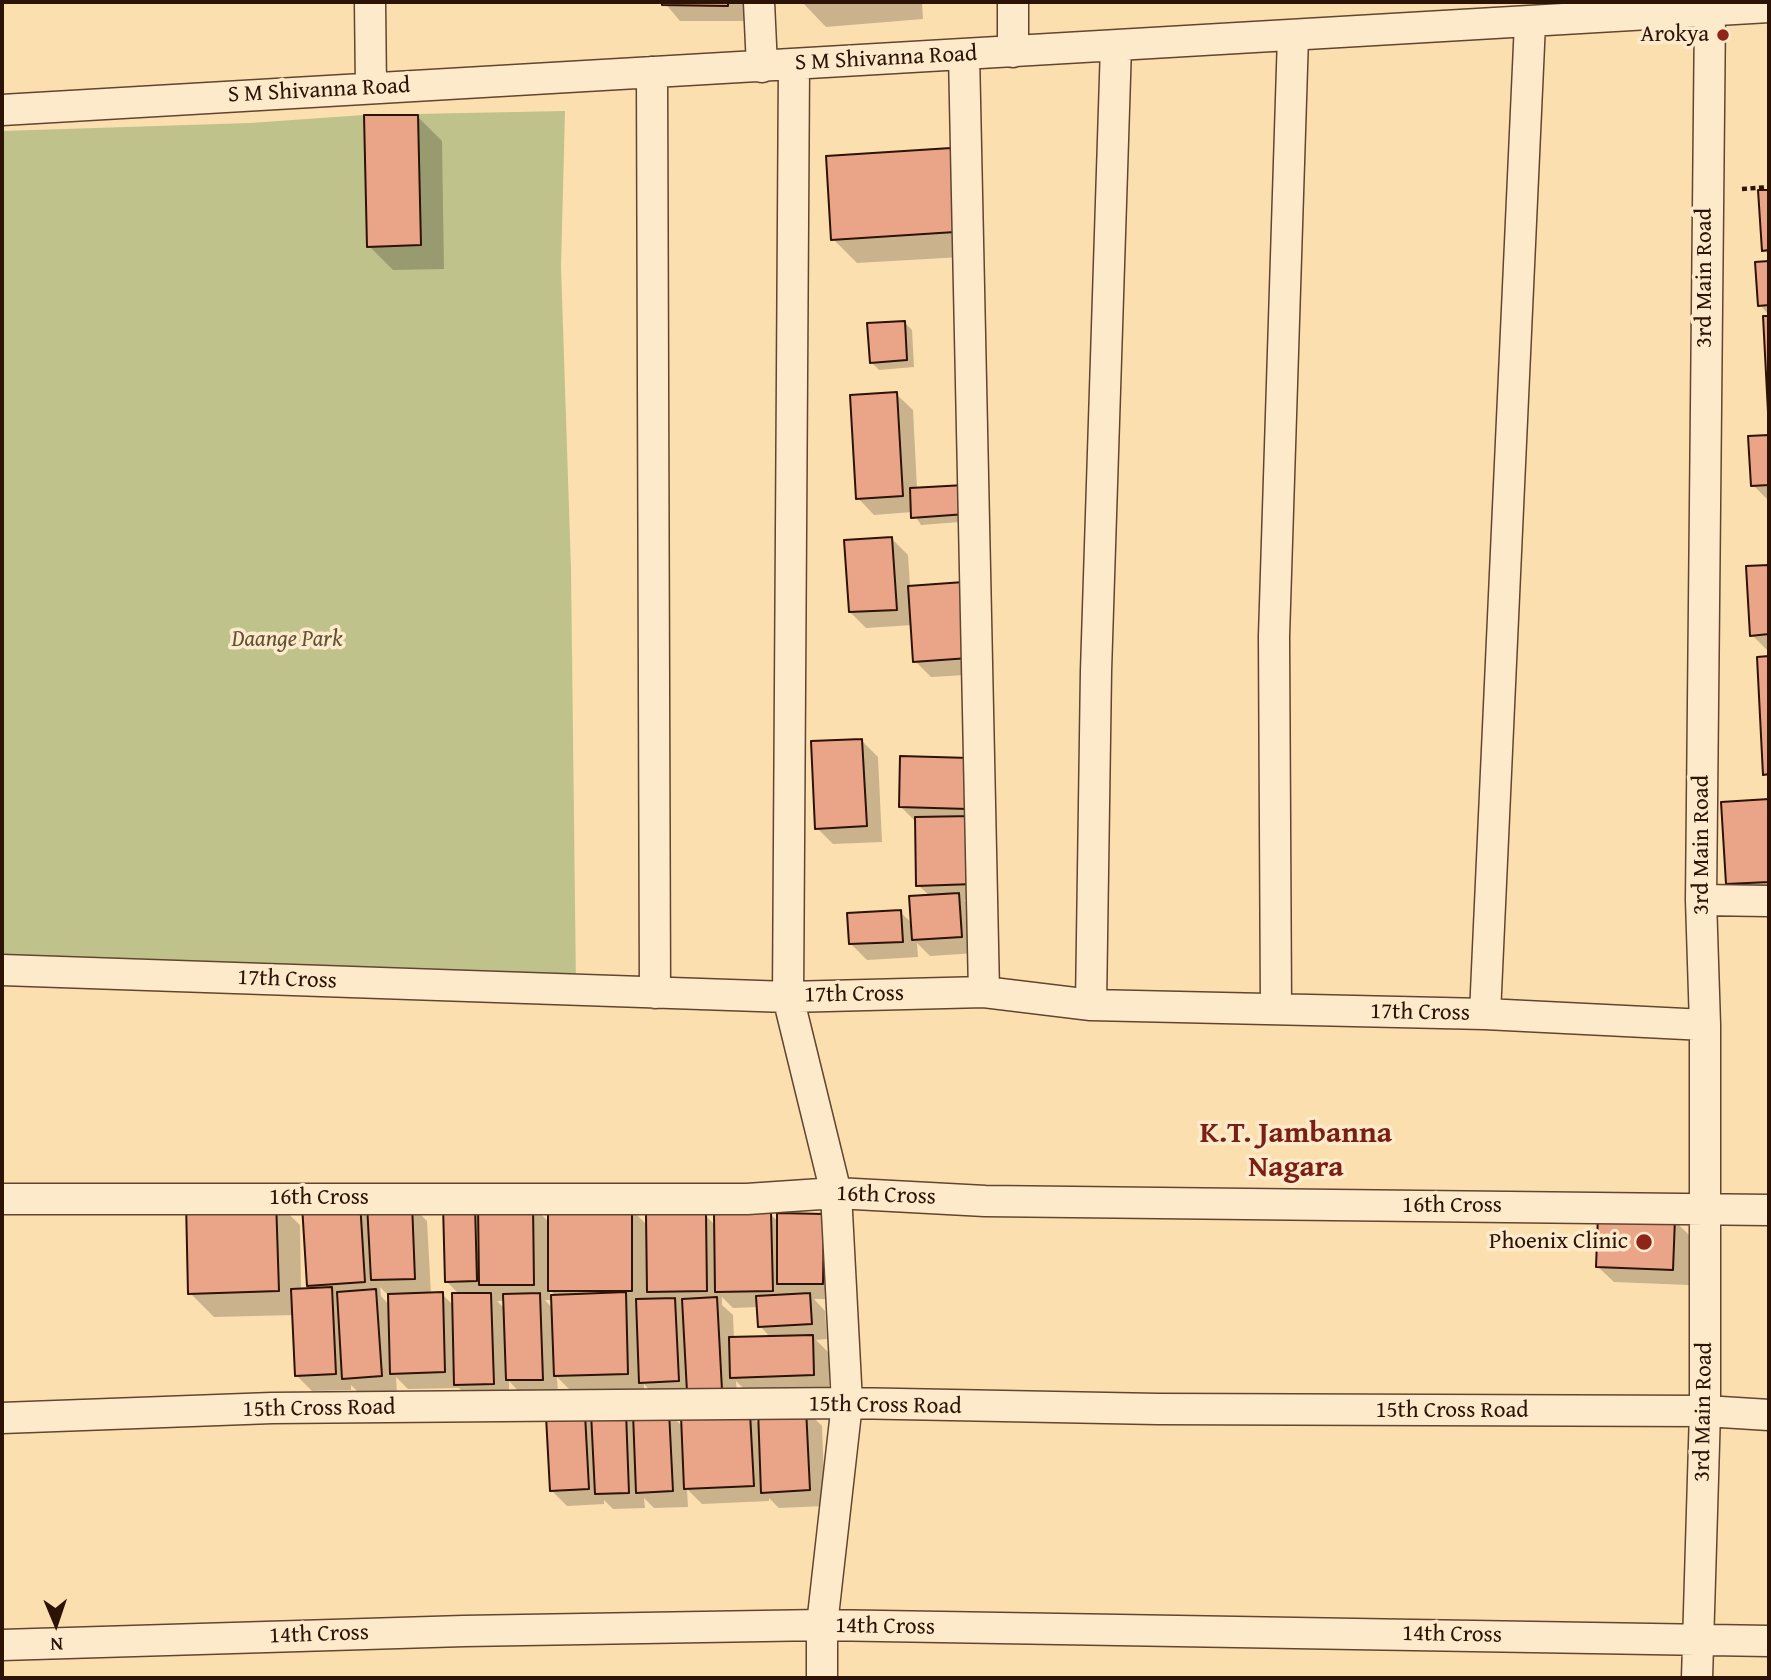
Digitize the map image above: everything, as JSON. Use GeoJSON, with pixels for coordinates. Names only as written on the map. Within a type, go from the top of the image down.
{"type":"FeatureCollection","features":[{"type":"Feature","properties":{"kind":"street"},"geometry":{"type":"LineString","coordinates":[[370,2],[371,88]]}},
{"type":"Feature","properties":{"kind":"street"},"geometry":{"type":"LineString","coordinates":[[758,2],[761,66]]}},
{"type":"Feature","properties":{"kind":"street"},"geometry":{"type":"LineString","coordinates":[[1013,2],[1013,52]]}},
{"type":"Feature","properties":{"kind":"street","name":"S M Shivanna Road"},"geometry":{"type":"LineString","coordinates":[[2,110],[1769,7]]}},
{"type":"Feature","properties":{"kind":"street","name":"3rd Main Road"},"geometry":{"type":"LineString","coordinates":[[1697,1678],[1696,1640],[1705,1411],[1705,1025],[1701,900],[1710,12]]}},
{"type":"Feature","properties":{"kind":"street"},"geometry":{"type":"LineString","coordinates":[[1485,1014],[1530,23]]}},
{"type":"Feature","properties":{"kind":"street"},"geometry":{"type":"LineString","coordinates":[[1276,1009],[1274,636],[1293,36]]}},
{"type":"Feature","properties":{"kind":"street"},"geometry":{"type":"LineString","coordinates":[[1091,1005],[1096,657],[1116,46]]}},
{"type":"Feature","properties":{"kind":"street"},"geometry":{"type":"LineString","coordinates":[[964,54],[984,992]]}},
{"type":"Feature","properties":{"kind":"street"},"geometry":{"type":"LineString","coordinates":[[794,64],[788,997],[836,1193],[846,1403],[821,1625],[822,1678]]}},
{"type":"Feature","properties":{"kind":"street"},"geometry":{"type":"LineString","coordinates":[[652,72],[655,993]]}},
{"type":"Feature","properties":{"kind":"street"},"geometry":{"type":"LineString","coordinates":[[1701,900],[1769,901]]}},
{"type":"Feature","properties":{"kind":"street","name":"17th Cross"},"geometry":{"type":"LineString","coordinates":[[2,970],[788,997],[984,992],[1091,1005],[1485,1014],[1705,1025]]}},
{"type":"Feature","properties":{"kind":"street","name":"16th Cross"},"geometry":{"type":"LineString","coordinates":[[2,1199],[747,1199],[836,1193],[985,1200],[1705,1206],[1769,1210]]}},
{"type":"Feature","properties":{"kind":"street","name":"15th Cross Road"},"geometry":{"type":"LineString","coordinates":[[2,1418],[272,1408],[846,1403],[1144,1409],[1705,1411],[1769,1415]]}},
{"type":"Feature","properties":{"kind":"street","name":"14th Cross"},"geometry":{"type":"LineString","coordinates":[[2,1645],[478,1630],[821,1625],[1769,1641]]}},
{"type":"Feature","properties":{"kind":"green space","name":"Daange Park"},"geometry":{"type":"Polygon","coordinates":[[[565,111],[561,267],[571,569],[576,987],[2,960],[2,131],[250,123],[364,115],[565,111]]]}},
{"type":"Feature","properties":{"kind":"building"},"geometry":{"type":"Polygon","coordinates":[[[662,2],[728,2],[728,6],[662,5],[662,2]]]}},
{"type":"Feature","properties":{"kind":"building"},"geometry":{"type":"Polygon","coordinates":[[[364,115],[418,115],[421,245],[367,247],[364,115]]]}},
{"type":"Feature","properties":{"kind":"building"},"geometry":{"type":"Polygon","coordinates":[[[951,148],[955,232],[831,240],[826,156],[951,148]]]}},
{"type":"Feature","properties":{"kind":"building"},"geometry":{"type":"Polygon","coordinates":[[[1758,190],[1769,190],[1769,250],[1762,251],[1758,190]]]}},
{"type":"Feature","properties":{"kind":"building"},"geometry":{"type":"Polygon","coordinates":[[[1769,261],[1769,305],[1758,306],[1755,262],[1769,261]]]}},
{"type":"Feature","properties":{"kind":"building"},"geometry":{"type":"Polygon","coordinates":[[[1763,316],[1769,316],[1768,412],[1763,316]]]}},
{"type":"Feature","properties":{"kind":"building"},"geometry":{"type":"Polygon","coordinates":[[[905,321],[907,360],[870,363],[867,323],[905,321]]]}},
{"type":"Feature","properties":{"kind":"building"},"geometry":{"type":"Polygon","coordinates":[[[897,392],[903,496],[856,499],[850,395],[897,392]]]}},
{"type":"Feature","properties":{"kind":"building"},"geometry":{"type":"Polygon","coordinates":[[[1769,435],[1769,485],[1751,486],[1748,436],[1769,435]]]}},
{"type":"Feature","properties":{"kind":"building"},"geometry":{"type":"Polygon","coordinates":[[[965,485],[966,514],[911,518],[910,488],[965,485]]]}},
{"type":"Feature","properties":{"kind":"building"},"geometry":{"type":"Polygon","coordinates":[[[892,537],[897,610],[849,612],[844,540],[892,537]]]}},
{"type":"Feature","properties":{"kind":"building"},"geometry":{"type":"Polygon","coordinates":[[[1769,565],[1769,634],[1750,636],[1746,566],[1769,565]]]}},
{"type":"Feature","properties":{"kind":"building"},"geometry":{"type":"Polygon","coordinates":[[[964,582],[969,658],[913,662],[908,586],[964,582]]]}},
{"type":"Feature","properties":{"kind":"building"},"geometry":{"type":"Polygon","coordinates":[[[1769,656],[1769,774],[1763,775],[1757,657],[1769,656]]]}},
{"type":"Feature","properties":{"kind":"building"},"geometry":{"type":"Polygon","coordinates":[[[862,739],[867,826],[815,829],[811,741],[862,739]]]}},
{"type":"Feature","properties":{"kind":"building"},"geometry":{"type":"Polygon","coordinates":[[[900,756],[970,758],[968,809],[899,807],[900,756]]]}},
{"type":"Feature","properties":{"kind":"building"},"geometry":{"type":"Polygon","coordinates":[[[1769,799],[1769,882],[1726,884],[1721,802],[1769,799]]]}},
{"type":"Feature","properties":{"kind":"building"},"geometry":{"type":"Polygon","coordinates":[[[972,816],[974,884],[916,886],[915,817],[972,816]]]}},
{"type":"Feature","properties":{"kind":"building"},"geometry":{"type":"Polygon","coordinates":[[[959,893],[962,937],[912,940],[909,896],[959,893]]]}},
{"type":"Feature","properties":{"kind":"building"},"geometry":{"type":"Polygon","coordinates":[[[901,910],[903,942],[849,944],[847,913],[901,910]]]}},
{"type":"Feature","properties":{"kind":"building"},"geometry":{"type":"Polygon","coordinates":[[[276,1199],[279,1291],[188,1294],[186,1202],[276,1199]]]}},
{"type":"Feature","properties":{"kind":"building"},"geometry":{"type":"Polygon","coordinates":[[[360,1201],[365,1282],[307,1286],[302,1205],[360,1201]]]}},
{"type":"Feature","properties":{"kind":"building"},"geometry":{"type":"Polygon","coordinates":[[[412,1203],[415,1279],[371,1280],[367,1204],[412,1203]]]}},
{"type":"Feature","properties":{"kind":"building"},"geometry":{"type":"Polygon","coordinates":[[[533,1203],[534,1285],[479,1285],[478,1204],[533,1203]]]}},
{"type":"Feature","properties":{"kind":"building"},"geometry":{"type":"Polygon","coordinates":[[[475,1204],[477,1281],[445,1282],[443,1205],[475,1204]]]}},
{"type":"Feature","properties":{"kind":"building"},"geometry":{"type":"Polygon","coordinates":[[[548,1207],[632,1207],[632,1291],[548,1291],[548,1207]]]}},
{"type":"Feature","properties":{"kind":"building"},"geometry":{"type":"Polygon","coordinates":[[[771,1212],[773,1291],[715,1292],[714,1213],[771,1212]]]}},
{"type":"Feature","properties":{"kind":"building"},"geometry":{"type":"Polygon","coordinates":[[[706,1213],[707,1291],[647,1292],[646,1214],[706,1213]]]}},
{"type":"Feature","properties":{"kind":"building"},"geometry":{"type":"Polygon","coordinates":[[[777,1213],[824,1214],[823,1284],[777,1284],[777,1213]]]}},
{"type":"Feature","properties":{"kind":"building"},"geometry":{"type":"Polygon","coordinates":[[[1598,1215],[1675,1218],[1673,1270],[1596,1267],[1598,1215]]]}},
{"type":"Feature","properties":{"kind":"building"},"geometry":{"type":"Polygon","coordinates":[[[332,1287],[336,1374],[295,1376],[291,1289],[332,1287]]]}},
{"type":"Feature","properties":{"kind":"building"},"geometry":{"type":"Polygon","coordinates":[[[376,1289],[382,1376],[342,1379],[337,1292],[376,1289]]]}},
{"type":"Feature","properties":{"kind":"building"},"geometry":{"type":"Polygon","coordinates":[[[443,1292],[445,1372],[390,1374],[388,1294],[443,1292]]]}},
{"type":"Feature","properties":{"kind":"building"},"geometry":{"type":"Polygon","coordinates":[[[626,1292],[628,1374],[554,1376],[551,1295],[626,1292]]]}},
{"type":"Feature","properties":{"kind":"building"},"geometry":{"type":"Polygon","coordinates":[[[452,1293],[491,1293],[494,1384],[454,1385],[452,1293]]]}},
{"type":"Feature","properties":{"kind":"building"},"geometry":{"type":"Polygon","coordinates":[[[540,1293],[543,1380],[506,1380],[503,1294],[540,1293]]]}},
{"type":"Feature","properties":{"kind":"building"},"geometry":{"type":"Polygon","coordinates":[[[810,1293],[812,1324],[758,1327],[756,1296],[810,1293]]]}},
{"type":"Feature","properties":{"kind":"building"},"geometry":{"type":"Polygon","coordinates":[[[717,1297],[722,1390],[687,1392],[682,1299],[717,1297]]]}},
{"type":"Feature","properties":{"kind":"building"},"geometry":{"type":"Polygon","coordinates":[[[675,1298],[679,1381],[639,1383],[636,1299],[675,1298]]]}},
{"type":"Feature","properties":{"kind":"building"},"geometry":{"type":"Polygon","coordinates":[[[813,1335],[814,1375],[730,1378],[729,1337],[813,1335]]]}},
{"type":"Feature","properties":{"kind":"building"},"geometry":{"type":"Polygon","coordinates":[[[806,1408],[810,1490],[761,1493],[758,1410],[806,1408]]]}},
{"type":"Feature","properties":{"kind":"building"},"geometry":{"type":"Polygon","coordinates":[[[669,1411],[673,1491],[636,1493],[633,1413],[669,1411]]]}},
{"type":"Feature","properties":{"kind":"building"},"geometry":{"type":"Polygon","coordinates":[[[626,1412],[629,1493],[595,1494],[591,1413],[626,1412]]]}},
{"type":"Feature","properties":{"kind":"building"},"geometry":{"type":"Polygon","coordinates":[[[750,1413],[754,1486],[684,1489],[681,1416],[750,1413]]]}},
{"type":"Feature","properties":{"kind":"building"},"geometry":{"type":"Polygon","coordinates":[[[585,1414],[589,1489],[550,1491],[546,1416],[585,1414]]]}},
{"type":"Feature","properties":{"kind":"place","name":"Arokya"},"geometry":{"type":"Point","coordinates":[1723,35]}},
{"type":"Feature","properties":{"kind":"place","name":"Phoenix Clinic"},"geometry":{"type":"Point","coordinates":[1644,1242]}},
{"type":"Feature","properties":{"kind":"district","name":"K.T. Jambanna Nagara"},"geometry":{"type":"Point","coordinates":[1296,1151]}}]}
